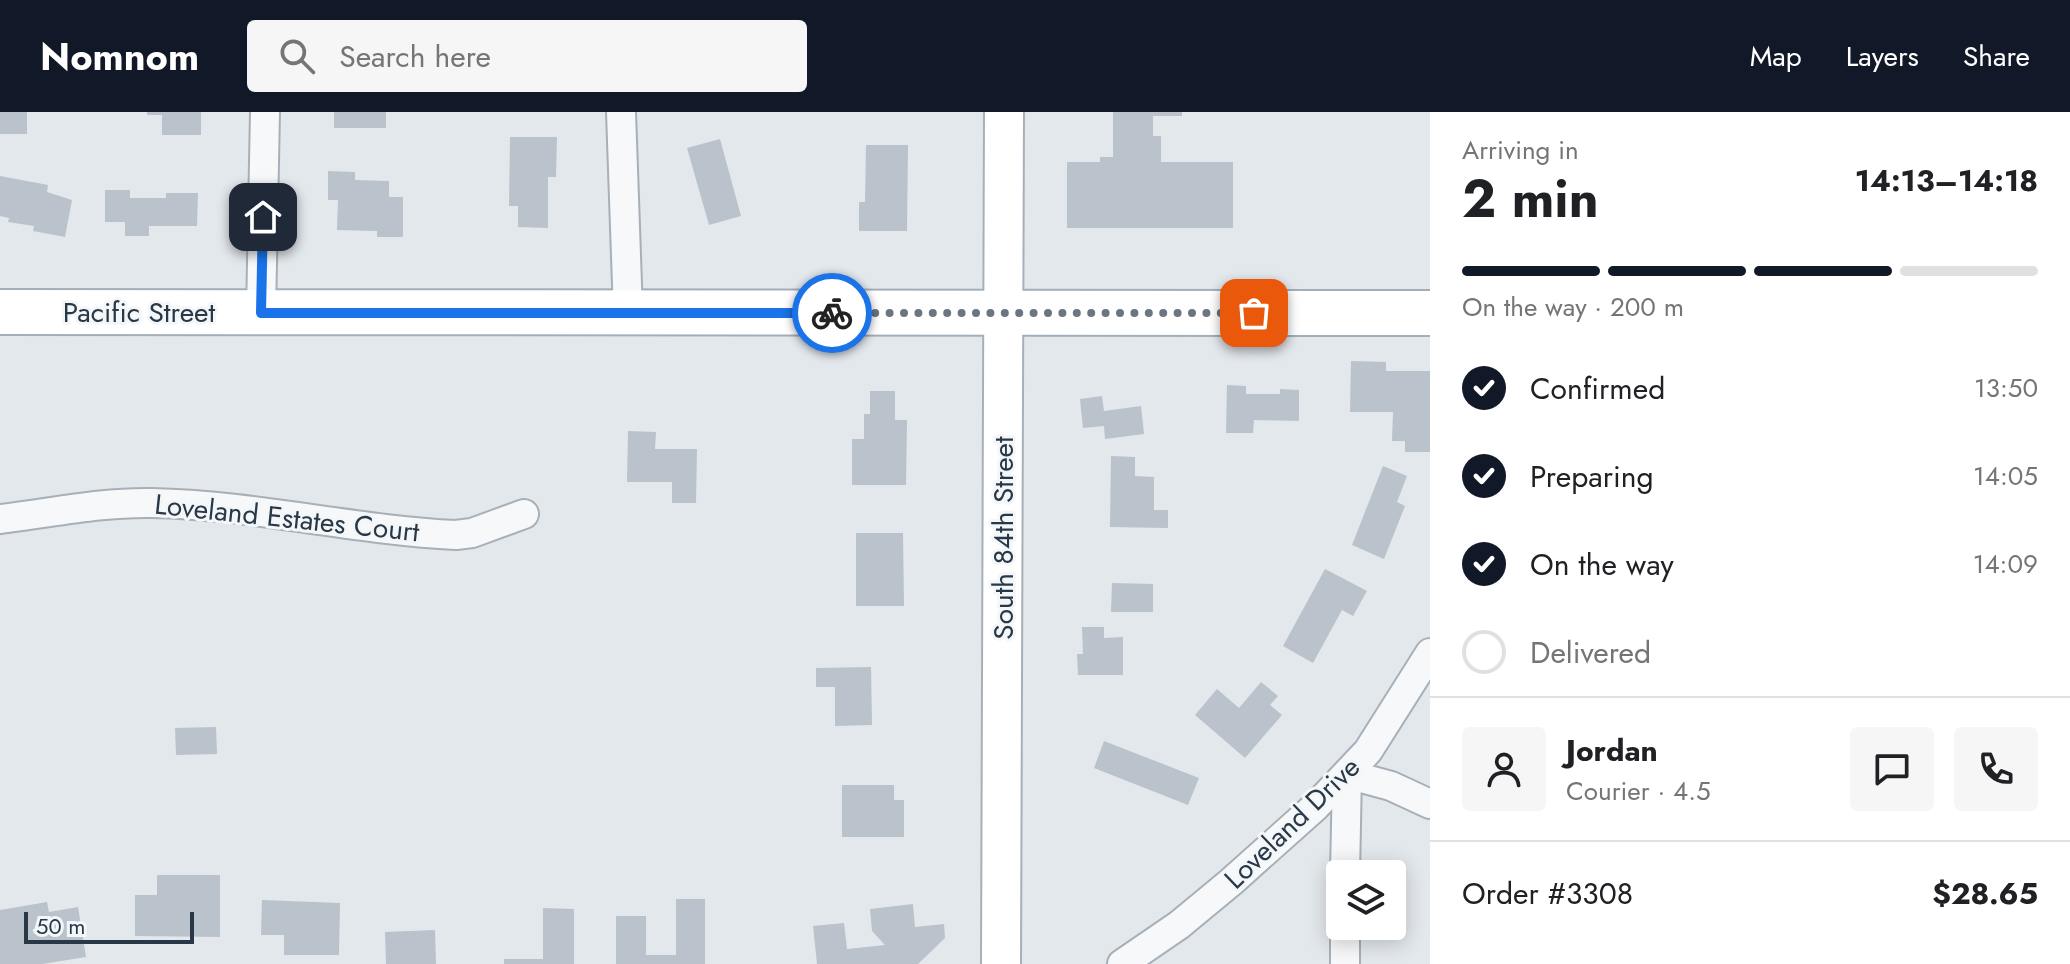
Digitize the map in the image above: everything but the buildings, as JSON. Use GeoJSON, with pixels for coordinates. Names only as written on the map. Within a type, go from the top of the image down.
{"type":"FeatureCollection","features":[{"type":"Feature","properties":{"kind":"main road","name":"South 84th Street"},"geometry":{"type":"LineString","coordinates":[[1001,964],[1004,112]]}},
{"type":"Feature","properties":{"kind":"main road","name":"Pacific Street"},"geometry":{"type":"LineString","coordinates":[[0,312],[1430,313]]}},
{"type":"Feature","properties":{"kind":"street"},"geometry":{"type":"LineString","coordinates":[[261,313],[265,112]]}},
{"type":"Feature","properties":{"kind":"street"},"geometry":{"type":"LineString","coordinates":[[621,112],[628,313]]}},
{"type":"Feature","properties":{"kind":"street","name":"Loveland Estates Court"},"geometry":{"type":"LineString","coordinates":[[0,519],[92,505],[151,503],[231,507],[456,535],[472,533],[524,514]]}},
{"type":"Feature","properties":{"kind":"street","name":"Loveland Drive"},"geometry":{"type":"LineString","coordinates":[[1122,964],[1179,925],[1316,806],[1368,751],[1430,653]]}},
{"type":"Feature","properties":{"kind":"street"},"geometry":{"type":"LineString","coordinates":[[1345,860],[1347,774],[1391,786],[1430,804]]}},
{"type":"Feature","properties":{"kind":"street"},"geometry":{"type":"LineString","coordinates":[[1345,940],[1345,964]]}},
{"type":"Feature","properties":{"kind":"way so far"},"geometry":{"type":"LineString","coordinates":[[832,313],[1254,313]]}},
{"type":"Feature","properties":{"kind":"route"},"geometry":{"type":"LineString","coordinates":[[263,217],[261,313],[832,313]]}}]}
